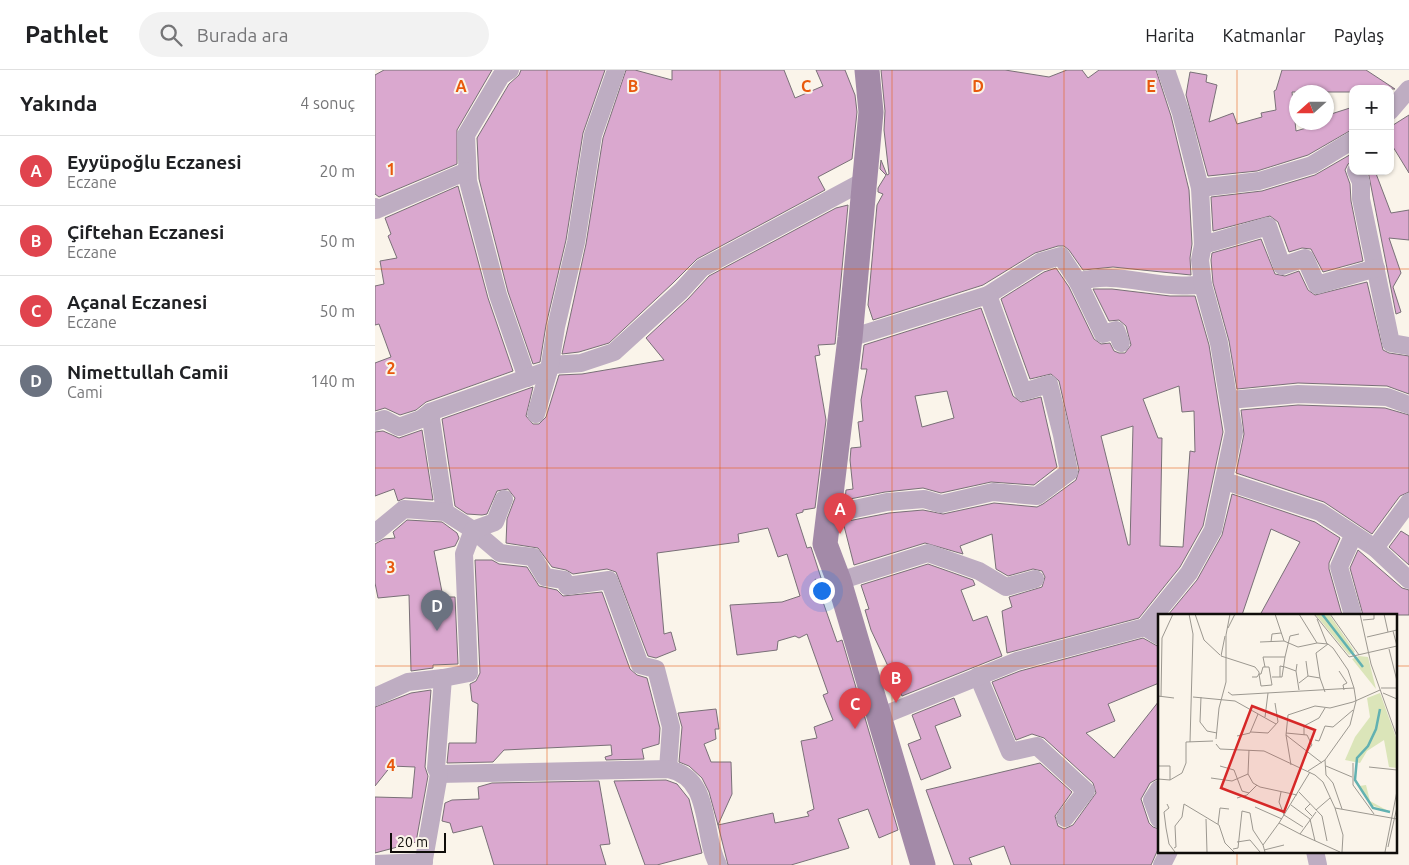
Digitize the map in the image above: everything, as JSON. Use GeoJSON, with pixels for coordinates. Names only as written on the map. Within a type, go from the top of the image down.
{"type":"FeatureCollection","features":[{"type":"Feature","properties":{"kind":"main road"},"geometry":{"type":"LineString","coordinates":[[867,70],[871,112],[850,338],[827,515],[825,544],[839,581],[923,865]]}},
{"type":"Feature","properties":{"kind":"street"},"geometry":{"type":"LineString","coordinates":[[510,70],[501,76],[466,135],[467,171],[498,296],[527,378]]}},
{"type":"Feature","properties":{"kind":"street"},"geometry":{"type":"LineString","coordinates":[[536,414],[550,368],[556,327],[576,242],[593,134],[616,70]]}},
{"type":"Feature","properties":{"kind":"street"},"geometry":{"type":"LineString","coordinates":[[1163,614],[1213,530],[1234,432],[1219,342],[1203,285],[1200,260],[1203,245],[1199,188],[1181,113],[1166,70]]}},
{"type":"Feature","properties":{"kind":"street"},"geometry":{"type":"LineString","coordinates":[[1394,107],[1409,90]]}},
{"type":"Feature","properties":{"kind":"street"},"geometry":{"type":"LineString","coordinates":[[1199,188],[1259,181],[1313,165],[1349,142]]}},
{"type":"Feature","properties":{"kind":"street"},"geometry":{"type":"LineString","coordinates":[[375,207],[376,210],[467,171]]}},
{"type":"Feature","properties":{"kind":"street"},"geometry":{"type":"LineString","coordinates":[[1358,175],[1361,182],[1361,199],[1377,268],[1391,343],[1409,346]]}},
{"type":"Feature","properties":{"kind":"street"},"geometry":{"type":"LineString","coordinates":[[375,422],[384,419],[399,427],[421,419],[430,412],[550,368],[581,363],[614,352],[681,291],[703,268],[864,181]]}},
{"type":"Feature","properties":{"kind":"street"},"geometry":{"type":"LineString","coordinates":[[1203,245],[1268,226],[1282,266],[1305,258],[1317,285],[1377,268]]}},
{"type":"Feature","properties":{"kind":"street"},"geometry":{"type":"LineString","coordinates":[[850,338],[988,295],[1040,262],[1061,256],[1078,282],[1103,334],[1116,330],[1121,343]]}},
{"type":"Feature","properties":{"kind":"street"},"geometry":{"type":"LineString","coordinates":[[1078,282],[1090,278],[1129,279],[1170,285],[1203,285]]}},
{"type":"Feature","properties":{"kind":"street"},"geometry":{"type":"LineString","coordinates":[[827,515],[887,502],[924,499],[941,504],[993,492],[1037,496],[1069,472],[1063,435],[1049,384],[1023,392],[988,295]]}},
{"type":"Feature","properties":{"kind":"street"},"geometry":{"type":"LineString","coordinates":[[1229,400],[1298,394],[1387,397],[1409,405]]}},
{"type":"Feature","properties":{"kind":"street"},"geometry":{"type":"LineString","coordinates":[[430,412],[445,512]]}},
{"type":"Feature","properties":{"kind":"street"},"geometry":{"type":"LineString","coordinates":[[1225,481],[1320,512],[1353,536],[1375,548],[1409,580]]}},
{"type":"Feature","properties":{"kind":"street"},"geometry":{"type":"LineString","coordinates":[[375,697],[408,682],[443,678],[469,672],[464,554],[473,530],[495,522],[504,499]]}},
{"type":"Feature","properties":{"kind":"street"},"geometry":{"type":"LineString","coordinates":[[1375,548],[1409,502]]}},
{"type":"Feature","properties":{"kind":"street"},"geometry":{"type":"LineString","coordinates":[[375,533],[404,509],[445,512],[473,530],[500,553],[533,557],[545,577],[564,580],[567,586],[609,580],[640,665],[656,669],[671,727],[668,769]]}},
{"type":"Feature","properties":{"kind":"street"},"geometry":{"type":"LineString","coordinates":[[1353,536],[1339,566],[1353,614]]}},
{"type":"Feature","properties":{"kind":"street"},"geometry":{"type":"LineString","coordinates":[[839,581],[928,553],[979,571],[1007,587],[1035,579]]}},
{"type":"Feature","properties":{"kind":"street"},"geometry":{"type":"LineString","coordinates":[[879,717],[1017,661],[1152,631]]}},
{"type":"Feature","properties":{"kind":"street"},"geometry":{"type":"LineString","coordinates":[[978,676],[1010,752],[1037,746],[1086,791],[1065,818]]}},
{"type":"Feature","properties":{"kind":"street"},"geometry":{"type":"LineString","coordinates":[[375,864],[423,863],[439,774],[436,768],[443,678]]}},
{"type":"Feature","properties":{"kind":"street"},"geometry":{"type":"LineString","coordinates":[[439,774],[668,769],[681,772],[692,782],[699,794],[718,865]]}},
{"type":"Feature","properties":{"kind":"street"},"geometry":{"type":"LineString","coordinates":[[1158,791],[1152,800],[1158,816]]}},
{"type":"Feature","properties":{"kind":"street"},"geometry":{"type":"LineString","coordinates":[[1162,865],[1168,852]]}},
{"type":"Feature","properties":{"kind":"street"},"geometry":{"type":"LineString","coordinates":[[1315,852],[1318,865]]}},
{"type":"Feature","properties":{"kind":"building"},"geometry":{"type":"Polygon","coordinates":[[[384,70],[492,70],[457,130],[457,164],[379,197],[375,194],[375,75],[384,70]]]}},
{"type":"Feature","properties":{"kind":"building"},"geometry":{"type":"Polygon","coordinates":[[[521,70],[605,70],[583,133],[566,240],[546,325],[540,362],[533,364],[508,292],[479,179],[477,138],[509,84],[519,75],[521,70]]]}},
{"type":"Feature","properties":{"kind":"building"},"geometry":{"type":"Polygon","coordinates":[[[626,70],[635,70],[672,80],[672,70],[784,70],[795,98],[823,86],[816,70],[845,70],[855,95],[857,112],[852,159],[818,177],[825,190],[697,259],[609,343],[579,352],[562,354],[586,244],[603,138],[626,70]]]}},
{"type":"Feature","properties":{"kind":"building"},"geometry":{"type":"Polygon","coordinates":[[[881,70],[1005,70],[1049,77],[1067,70],[1082,70],[1088,78],[1099,70],[1156,70],[1171,116],[1189,190],[1192,244],[1190,258],[1191,275],[1113,267],[1083,270],[1069,250],[1064,246],[1058,246],[1035,253],[983,285],[873,320],[868,305],[877,205],[883,194],[878,192],[878,188],[886,175],[880,169],[881,160],[887,175],[889,174],[884,130],[885,111],[881,70]]]}},
{"type":"Feature","properties":{"kind":"building"},"geometry":{"type":"Polygon","coordinates":[[[1282,70],[1366,70],[1389,85],[1349,85],[1349,92],[1334,92],[1334,85],[1289,85],[1289,130],[1334,130],[1334,113],[1349,108],[1349,131],[1308,155],[1257,171],[1208,176],[1186,95],[1190,72],[1207,75],[1206,82],[1217,85],[1209,122],[1233,113],[1237,124],[1262,117],[1261,113],[1276,110],[1274,91],[1276,90],[1282,70]]]}},
{"type":"Feature","properties":{"kind":"building"},"geometry":{"type":"Polygon","coordinates":[[[1409,115],[1409,173],[1394,149],[1394,124],[1409,115]]]}},
{"type":"Feature","properties":{"kind":"building"},"geometry":{"type":"Polygon","coordinates":[[[1349,155],[1349,163],[1345,170],[1350,184],[1351,201],[1363,261],[1323,272],[1311,249],[1302,248],[1289,252],[1278,222],[1270,216],[1213,231],[1211,197],[1262,191],[1315,175],[1349,155]]]}},
{"type":"Feature","properties":{"kind":"building"},"geometry":{"type":"Polygon","coordinates":[[[1369,175],[1377,175],[1391,213],[1409,210],[1409,240],[1389,238],[1401,273],[1393,287],[1401,312],[1396,314],[1369,175]]]}},
{"type":"Feature","properties":{"kind":"building"},"geometry":{"type":"Polygon","coordinates":[[[458,186],[488,298],[513,371],[426,402],[416,410],[400,415],[385,408],[375,411],[375,363],[391,357],[379,324],[375,325],[375,286],[384,284],[380,261],[397,258],[388,236],[391,234],[385,218],[458,186]]]}},
{"type":"Feature","properties":{"kind":"building"},"geometry":{"type":"Polygon","coordinates":[[[848,205],[835,344],[818,345],[820,355],[815,356],[826,420],[815,508],[803,510],[803,512],[796,514],[807,548],[811,547],[823,584],[815,579],[837,642],[842,640],[898,830],[879,838],[868,809],[838,819],[849,848],[791,865],[728,865],[718,825],[773,813],[775,823],[809,816],[807,812],[814,809],[801,741],[817,738],[814,727],[833,720],[823,695],[828,693],[807,634],[799,638],[795,636],[778,641],[777,650],[737,655],[730,605],[782,602],[800,596],[787,554],[778,557],[768,528],[738,534],[739,542],[657,553],[664,634],[671,632],[676,650],[656,658],[648,656],[616,572],[607,569],[573,574],[566,570],[552,567],[538,548],[506,543],[507,519],[515,498],[508,489],[497,491],[487,514],[467,514],[455,506],[442,419],[533,387],[526,416],[533,424],[539,424],[546,417],[559,375],[582,374],[664,360],[646,338],[688,299],[709,276],[836,208],[848,205]]]}},
{"type":"Feature","properties":{"kind":"building"},"geometry":{"type":"Polygon","coordinates":[[[1261,239],[1275,274],[1285,276],[1299,271],[1308,290],[1315,295],[1367,282],[1383,350],[1389,353],[1409,356],[1409,394],[1387,386],[1298,383],[1237,389],[1229,341],[1213,283],[1212,253],[1261,239]]]}},
{"type":"Feature","properties":{"kind":"building"},"geometry":{"type":"Polygon","coordinates":[[[1056,268],[1069,287],[1094,339],[1101,344],[1110,343],[1114,351],[1119,353],[1125,353],[1131,345],[1126,326],[1119,320],[1109,321],[1093,289],[1112,289],[1170,296],[1195,296],[1209,345],[1223,432],[1203,526],[1180,567],[1139,618],[1007,653],[1002,611],[1012,607],[1009,597],[1042,587],[1045,577],[1042,571],[1033,569],[1008,576],[996,569],[992,534],[960,546],[963,554],[925,543],[854,565],[843,522],[889,513],[923,510],[943,514],[994,503],[1037,507],[1076,480],[1079,470],[1059,381],[1051,374],[1030,379],[1001,299],[1044,272],[1056,268]],[[1179,386],[1143,399],[1158,438],[1162,438],[1160,546],[1183,547],[1190,451],[1195,452],[1194,411],[1182,412],[1179,386]],[[1133,426],[1101,436],[1128,545],[1130,545],[1133,426]]]}},
{"type":"Feature","properties":{"kind":"building"},"geometry":{"type":"Polygon","coordinates":[[[981,308],[1013,396],[1021,402],[1041,397],[1057,467],[1034,485],[991,482],[941,493],[923,488],[885,492],[845,500],[846,490],[853,489],[850,460],[851,448],[861,447],[858,422],[863,421],[861,400],[867,369],[861,369],[864,345],[981,308]],[[947,391],[915,396],[922,427],[954,418],[947,391]]]}},
{"type":"Feature","properties":{"kind":"building"},"geometry":{"type":"Polygon","coordinates":[[[1298,405],[1385,408],[1409,415],[1409,492],[1400,496],[1372,534],[1324,502],[1236,473],[1244,434],[1241,410],[1298,405]]]}},
{"type":"Feature","properties":{"kind":"building"},"geometry":{"type":"Polygon","coordinates":[[[422,430],[433,500],[405,498],[398,501],[394,489],[375,496],[375,432],[383,431],[399,438],[422,430]]]}},
{"type":"Feature","properties":{"kind":"building"},"geometry":{"type":"Polygon","coordinates":[[[1232,494],[1315,522],[1340,538],[1329,563],[1329,569],[1342,614],[1261,614],[1300,542],[1271,529],[1242,614],[1169,614],[1197,580],[1222,535],[1232,494]]]}},
{"type":"Feature","properties":{"kind":"building"},"geometry":{"type":"Polygon","coordinates":[[[407,520],[442,522],[457,533],[459,538],[455,546],[434,551],[443,597],[455,597],[458,664],[433,665],[433,668],[411,671],[409,595],[378,598],[375,583],[375,544],[384,539],[395,538],[393,532],[407,520]]]}},
{"type":"Feature","properties":{"kind":"building"},"geometry":{"type":"Polygon","coordinates":[[[1401,531],[1409,536],[1409,565],[1389,547],[1401,531]]]}},
{"type":"Feature","properties":{"kind":"building"},"geometry":{"type":"Polygon","coordinates":[[[1358,550],[1402,588],[1409,590],[1409,615],[1363,614],[1350,568],[1358,550]]]}},
{"type":"Feature","properties":{"kind":"building"},"geometry":{"type":"Polygon","coordinates":[[[475,560],[492,560],[499,564],[527,567],[539,586],[557,590],[563,596],[602,592],[630,669],[637,675],[647,678],[660,728],[659,744],[642,749],[644,759],[606,760],[605,757],[612,755],[611,745],[504,750],[493,762],[447,763],[449,743],[476,743],[478,704],[472,701],[470,684],[476,681],[480,673],[475,560]]]}},
{"type":"Feature","properties":{"kind":"building"},"geometry":{"type":"Polygon","coordinates":[[[928,564],[973,580],[975,585],[961,590],[973,621],[987,616],[1002,656],[902,696],[871,630],[865,610],[869,609],[861,585],[928,564]]]}},
{"type":"Feature","properties":{"kind":"building"},"geometry":{"type":"Polygon","coordinates":[[[1143,638],[1158,646],[1158,683],[1108,704],[1115,721],[1086,733],[1114,758],[1158,702],[1158,779],[1150,783],[1141,799],[1149,823],[1158,829],[1158,849],[1151,865],[1011,865],[1004,846],[969,858],[972,865],[954,865],[926,790],[1040,763],[1072,792],[1055,816],[1058,826],[1064,829],[1073,825],[1096,793],[1093,783],[1044,738],[1032,734],[1016,740],[992,682],[1020,671],[1143,638]]]}},
{"type":"Feature","properties":{"kind":"building"},"geometry":{"type":"Polygon","coordinates":[[[431,690],[425,767],[428,776],[416,842],[375,853],[375,797],[412,798],[415,767],[391,766],[375,786],[375,707],[411,693],[431,690]]]}},
{"type":"Feature","properties":{"kind":"building"},"geometry":{"type":"Polygon","coordinates":[[[954,698],[961,716],[935,726],[951,768],[921,780],[908,744],[921,739],[912,715],[954,698]]]}},
{"type":"Feature","properties":{"kind":"building"},"geometry":{"type":"Polygon","coordinates":[[[716,709],[719,729],[715,729],[716,739],[704,744],[711,762],[731,762],[732,794],[718,825],[709,792],[702,778],[689,766],[679,762],[682,727],[678,713],[716,709]]]}},
{"type":"Feature","properties":{"kind":"building"},"geometry":{"type":"Polygon","coordinates":[[[666,780],[677,784],[689,799],[702,853],[657,865],[645,865],[614,781],[666,780]]]}},
{"type":"Feature","properties":{"kind":"building"},"geometry":{"type":"Polygon","coordinates":[[[599,781],[610,844],[600,845],[606,865],[494,865],[482,826],[453,833],[450,823],[442,821],[445,803],[452,800],[479,799],[478,787],[492,783],[599,781]]]}},
{"type":"Feature","properties":{"kind":"place","name":"Eyyüpoğlu Eczanesi"},"geometry":{"type":"Point","coordinates":[840,534]}},
{"type":"Feature","properties":{"kind":"place","name":"Nimettullah Camii"},"geometry":{"type":"Point","coordinates":[437,631]}},
{"type":"Feature","properties":{"kind":"place","name":"Çiftehan Eczanesi"},"geometry":{"type":"Point","coordinates":[896,703]}},
{"type":"Feature","properties":{"kind":"place","name":"Açanal Eczanesi"},"geometry":{"type":"Point","coordinates":[855,729]}}]}
